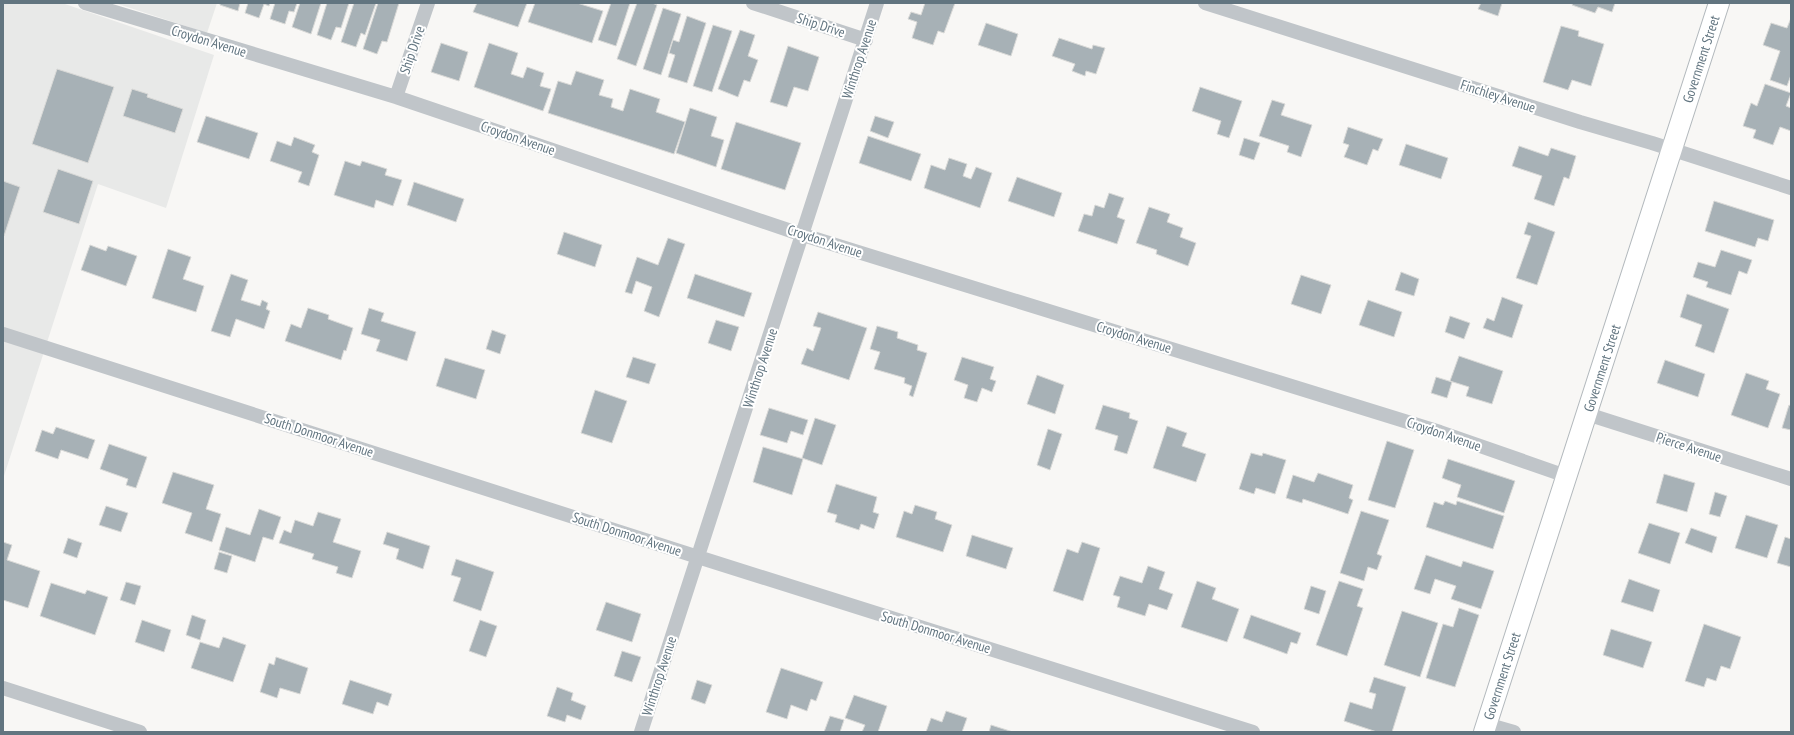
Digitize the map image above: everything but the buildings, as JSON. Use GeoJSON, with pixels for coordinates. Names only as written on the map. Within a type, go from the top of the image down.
{"type":"FeatureCollection","features":[{"type":"Feature","properties":{"kind":"main road","name":"Government Street"},"geometry":{"type":"LineString","coordinates":[[1485,728],[1719,3]]}},
{"type":"Feature","properties":{"kind":"street","name":"Croydon Avenue"},"geometry":{"type":"LineString","coordinates":[[85,3],[396,97],[803,235],[1440,432],[1566,476]]}},
{"type":"Feature","properties":{"kind":"street","name":"Ship Drive"},"geometry":{"type":"LineString","coordinates":[[396,97],[428,3]]}},
{"type":"Feature","properties":{"kind":"street","name":"Ship Drive"},"geometry":{"type":"LineString","coordinates":[[752,3],[866,40]]}},
{"type":"Feature","properties":{"kind":"street","name":"Winthrop Avenue"},"geometry":{"type":"LineString","coordinates":[[641,732],[877,3]]}},
{"type":"Feature","properties":{"kind":"street","name":"Finchley Avenue"},"geometry":{"type":"LineString","coordinates":[[1205,3],[1580,122],[1672,149],[1791,188]]}},
{"type":"Feature","properties":{"kind":"street","name":"South Donmoor Avenue"},"geometry":{"type":"LineString","coordinates":[[3,334],[698,557],[1253,732]]}},
{"type":"Feature","properties":{"kind":"street","name":"Pierce Avenue"},"geometry":{"type":"LineString","coordinates":[[1586,414],[1791,479]]}},
{"type":"Feature","properties":{"kind":"street"},"geometry":{"type":"LineString","coordinates":[[3,688],[140,732]]}},
{"type":"Feature","properties":{"kind":"street"},"geometry":{"type":"LineString","coordinates":[[1485,728],[1514,732]]}},
{"type":"Feature","properties":{"kind":"shaded area"},"geometry":{"type":"Polygon","coordinates":[[[3,3],[62,3],[214,55],[166,208],[98,184],[3,479],[3,3]]]}},
{"type":"Feature","properties":{"kind":"shaded area"},"geometry":{"type":"Polygon","coordinates":[[[115,3],[217,3],[207,33],[115,3]]]}}]}
